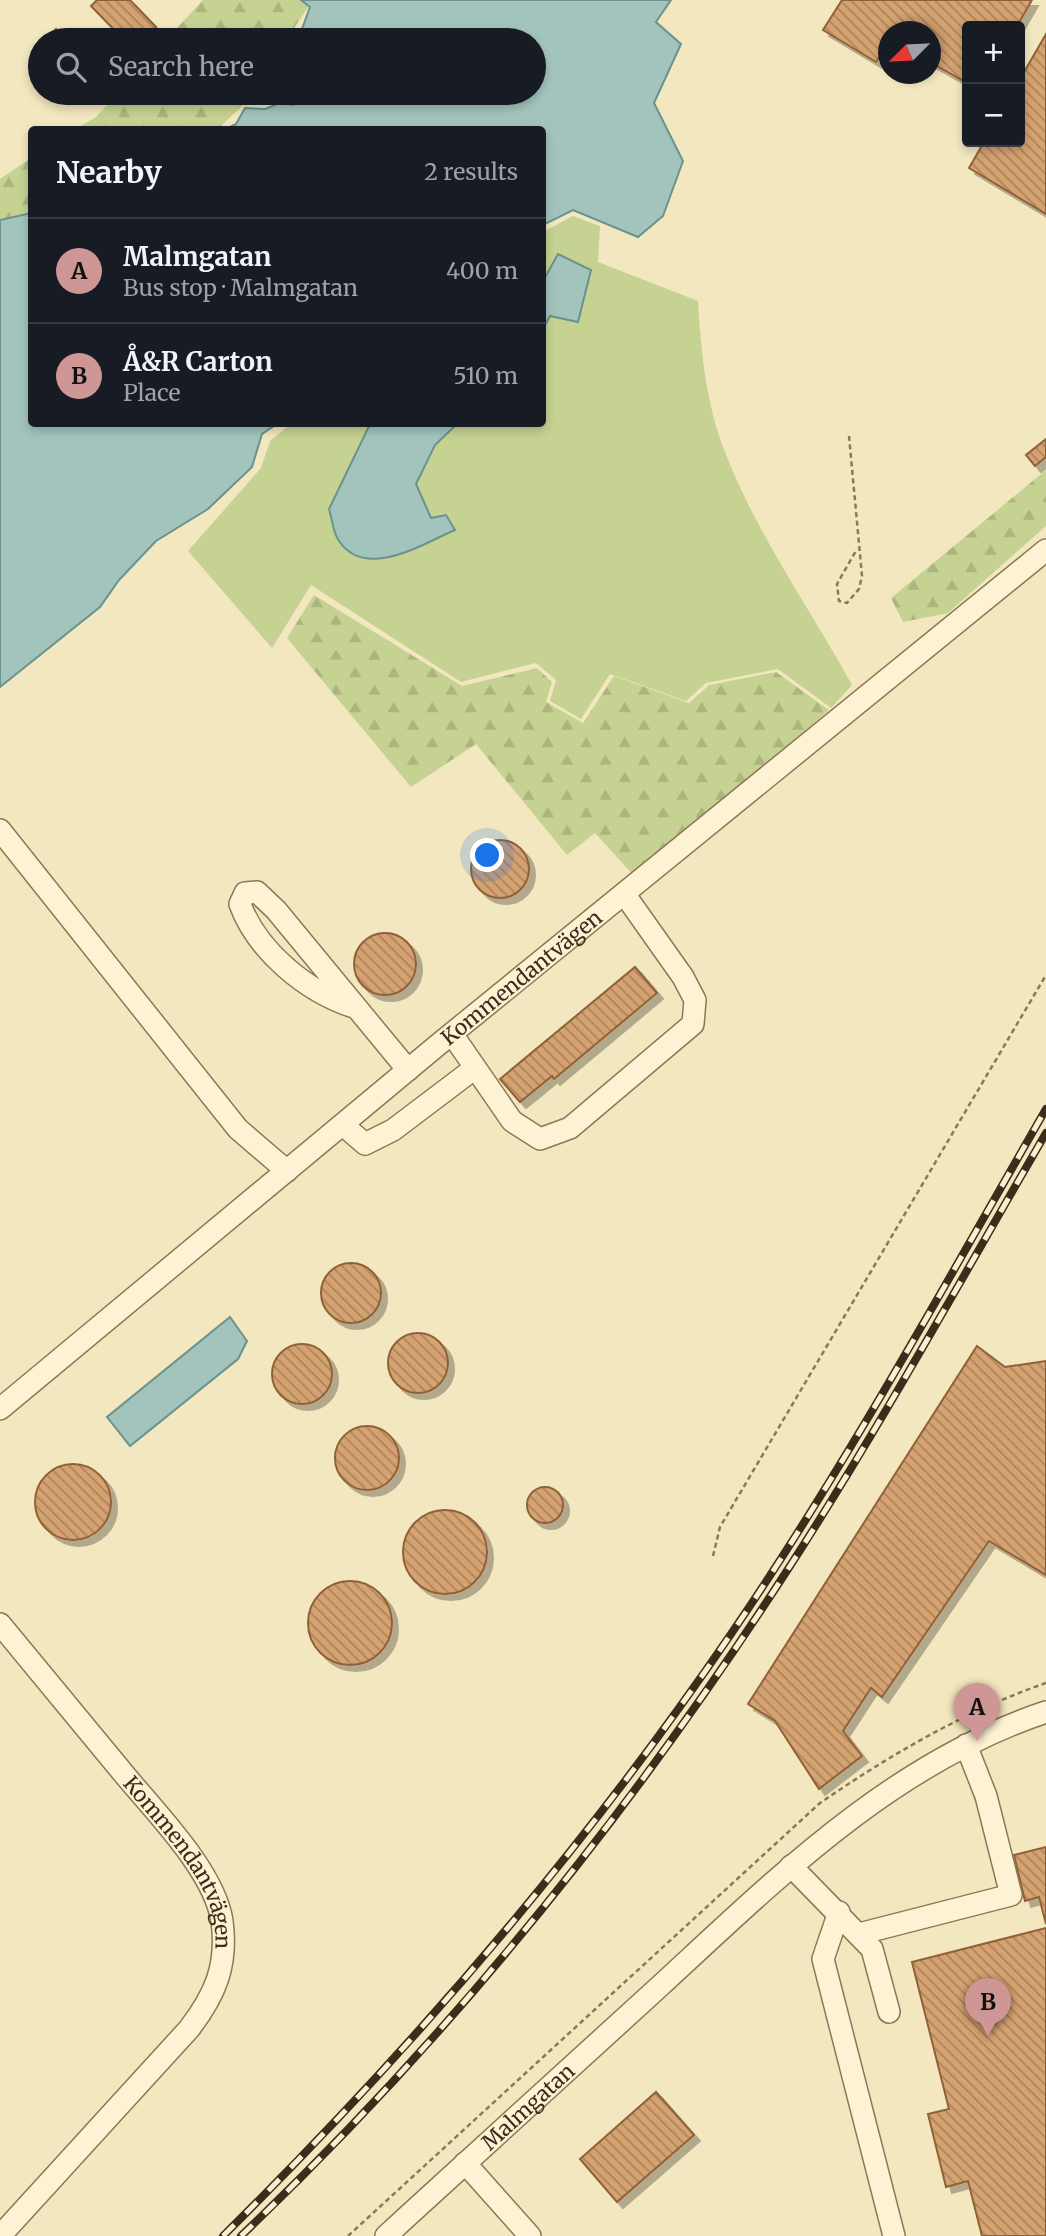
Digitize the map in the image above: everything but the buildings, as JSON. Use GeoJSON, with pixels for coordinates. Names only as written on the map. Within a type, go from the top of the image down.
{"type":"FeatureCollection","features":[{"type":"Feature","properties":{"kind":"street","name":"Kommendantvägen"},"geometry":{"type":"LineString","coordinates":[[0,1409],[408,1070],[1046,550]]}},
{"type":"Feature","properties":{"kind":"street"},"geometry":{"type":"LineString","coordinates":[[0,830],[230,1119],[287,1171]]}},
{"type":"Feature","properties":{"kind":"street"},"geometry":{"type":"LineString","coordinates":[[354,1007],[317,991],[276,957],[244,917],[240,904],[245,893],[257,892],[276,910],[408,1070]]}},
{"type":"Feature","properties":{"kind":"street"},"geometry":{"type":"LineString","coordinates":[[452,1034],[512,1121],[540,1139],[569,1128],[693,1024],[695,1000],[683,977],[625,895]]}},
{"type":"Feature","properties":{"kind":"street"},"geometry":{"type":"LineString","coordinates":[[343,1125],[365,1144],[393,1130],[475,1068]]}},
{"type":"Feature","properties":{"kind":"street","name":"Kommendantvägen"},"geometry":{"type":"LineString","coordinates":[[0,1624],[168,1828],[203,1875],[222,1920],[223,1946],[213,1996],[189,2029],[0,2236]]}},
{"type":"Feature","properties":{"kind":"street","name":"Malmgatan"},"geometry":{"type":"LineString","coordinates":[[386,2236],[814,1845],[896,1787],[966,1745],[1046,1712]]}},
{"type":"Feature","properties":{"kind":"street"},"geometry":{"type":"LineString","coordinates":[[859,1934],[1012,1895],[986,1796],[966,1745]]}},
{"type":"Feature","properties":{"kind":"street"},"geometry":{"type":"LineString","coordinates":[[790,1866],[839,1912],[872,1949],[889,2012]]}},
{"type":"Feature","properties":{"kind":"street"},"geometry":{"type":"LineString","coordinates":[[839,1912],[823,1959],[894,2236]]}},
{"type":"Feature","properties":{"kind":"street"},"geometry":{"type":"LineString","coordinates":[[465,2164],[530,2236]]}},
{"type":"Feature","properties":{"kind":"path"},"geometry":{"type":"LineString","coordinates":[[849,436],[857,549],[862,576],[859,589],[847,603],[839,600],[837,584],[857,549]]}},
{"type":"Feature","properties":{"kind":"path"},"geometry":{"type":"LineString","coordinates":[[713,1556],[720,1527],[1046,975]]}},
{"type":"Feature","properties":{"kind":"green space"},"geometry":{"type":"Polygon","coordinates":[[[203,0],[313,0],[294,28],[177,28],[203,0]]]}},
{"type":"Feature","properties":{"kind":"green space"},"geometry":{"type":"Polygon","coordinates":[[[107,105],[243,105],[221,126],[81,126],[96,117],[107,105]]]}},
{"type":"Feature","properties":{"kind":"green space"},"geometry":{"type":"Polygon","coordinates":[[[28,160],[28,224],[0,240],[0,179],[28,160]]]}},
{"type":"Feature","properties":{"kind":"green space"},"geometry":{"type":"Polygon","coordinates":[[[573,216],[600,226],[598,262],[698,301],[706,378],[713,415],[725,452],[752,513],[852,685],[831,708],[778,669],[706,683],[686,701],[610,674],[581,719],[550,701],[556,680],[536,663],[461,682],[311,585],[272,648],[188,551],[261,468],[270,441],[287,427],[546,427],[546,230],[573,216]]]}},
{"type":"Feature","properties":{"kind":"green space"},"geometry":{"type":"Polygon","coordinates":[[[1046,470],[1046,526],[948,613],[903,622],[891,598],[1046,470]]]}},
{"type":"Feature","properties":{"kind":"green space"},"geometry":{"type":"Polygon","coordinates":[[[314,595],[462,686],[537,668],[552,682],[546,702],[583,723],[614,676],[689,703],[709,685],[776,672],[829,710],[636,878],[595,833],[567,855],[476,744],[411,787],[287,638],[314,595]]]}},
{"type":"Feature","properties":{"kind":"water"},"geometry":{"type":"Polygon","coordinates":[[[301,0],[671,0],[656,22],[681,44],[654,103],[683,161],[663,216],[638,237],[573,210],[546,224],[546,126],[232,126],[245,108],[265,109],[275,105],[546,105],[546,28],[302,28],[310,7],[301,0]]]}},
{"type":"Feature","properties":{"kind":"water"},"geometry":{"type":"Polygon","coordinates":[[[28,214],[28,427],[272,427],[262,434],[252,467],[208,509],[156,541],[119,580],[100,607],[0,687],[0,220],[28,214]]]}},
{"type":"Feature","properties":{"kind":"water"},"geometry":{"type":"Polygon","coordinates":[[[558,254],[591,270],[578,322],[550,316],[546,323],[546,276],[558,254]]]}},
{"type":"Feature","properties":{"kind":"water"},"geometry":{"type":"Polygon","coordinates":[[[369,427],[454,427],[435,445],[416,484],[431,518],[446,515],[455,530],[396,555],[379,559],[364,558],[350,553],[339,541],[329,509],[369,427]]]}},
{"type":"Feature","properties":{"kind":"water"},"geometry":{"type":"Polygon","coordinates":[[[230,1317],[247,1341],[238,1359],[130,1446],[107,1417],[230,1317]]]}},
{"type":"Feature","properties":{"kind":"railway"},"geometry":{"type":"LineString","coordinates":[[223,2236],[427,2022],[554,1871],[674,1715],[731,1634],[814,1506],[893,1375],[1046,1109]]}},
{"type":"Feature","properties":{"kind":"railway"},"geometry":{"type":"LineString","coordinates":[[241,2236],[393,2081],[465,2000],[603,1832],[668,1745],[824,1513],[1046,1133]]}},
{"type":"Feature","properties":{"kind":"place","name":"Malmgatan"},"geometry":{"type":"Point","coordinates":[977,1741]}},
{"type":"Feature","properties":{"kind":"place","name":"Å&R Carton"},"geometry":{"type":"Point","coordinates":[988,2036]}}]}
